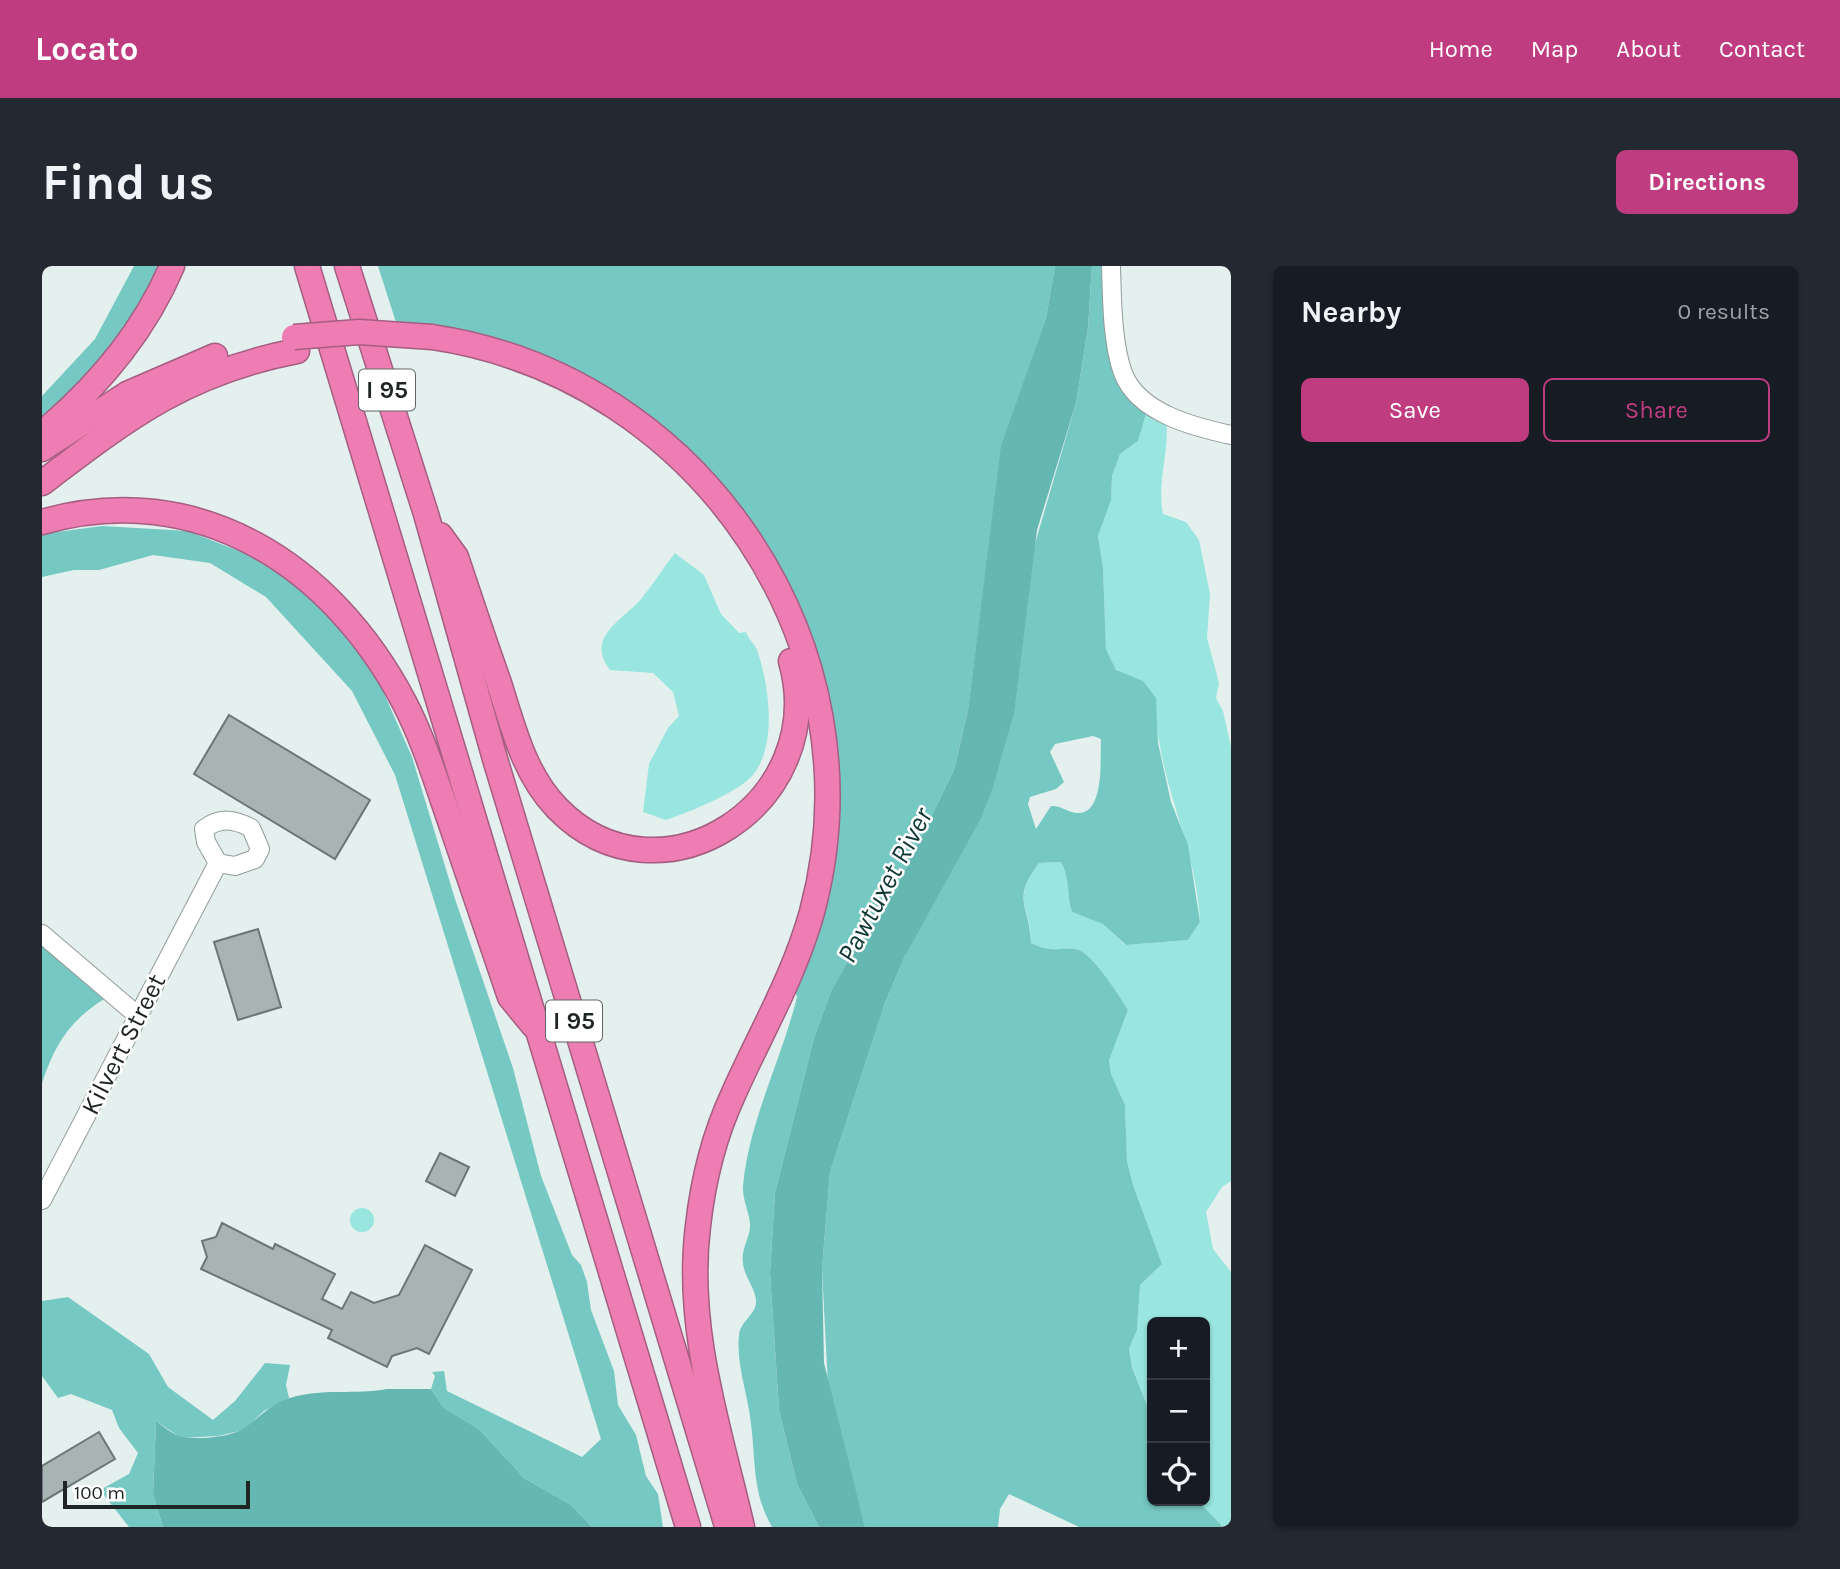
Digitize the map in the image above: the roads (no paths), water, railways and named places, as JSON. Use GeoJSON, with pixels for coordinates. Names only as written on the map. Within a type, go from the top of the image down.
{"type":"FeatureCollection","features":[{"type":"Feature","properties":{"kind":"highway"},"geometry":{"type":"LineString","coordinates":[[42,433],[111,368],[149,312],[172,266]]}},
{"type":"Feature","properties":{"kind":"highway","name":"I 95"},"geometry":{"type":"LineString","coordinates":[[307,266],[688,1527]]}},
{"type":"Feature","properties":{"kind":"highway","name":"I 95"},"geometry":{"type":"LineString","coordinates":[[347,266],[426,514],[495,759],[727,1527]]}},
{"type":"Feature","properties":{"kind":"highway"},"geometry":{"type":"LineString","coordinates":[[42,482],[155,401],[192,382],[295,344]]}},
{"type":"Feature","properties":{"kind":"highway"},"geometry":{"type":"LineString","coordinates":[[42,449],[106,406],[169,373],[234,350],[295,344],[431,344],[489,349],[552,371],[615,405],[669,447],[722,500],[753,544],[779,591],[810,670],[827,774],[825,830],[818,884],[794,966],[724,1117],[706,1179],[695,1247],[694,1294],[699,1345],[742,1527]]}},
{"type":"Feature","properties":{"kind":"highway"},"geometry":{"type":"LineString","coordinates":[[426,514],[456,557],[526,761],[538,785],[564,815],[611,842],[642,847],[671,847],[701,841],[728,828],[764,797],[782,771],[794,741],[798,692],[787,649],[767,600],[726,531],[678,476],[643,445],[606,418],[563,393],[521,375],[431,344]]}},
{"type":"Feature","properties":{"kind":"highway"},"geometry":{"type":"LineString","coordinates":[[42,522],[80,513],[120,510],[160,512],[198,520],[236,534],[269,551],[304,575],[336,606],[381,663],[410,714],[510,997],[540,1034]]}},
{"type":"Feature","properties":{"kind":"street"},"geometry":{"type":"LineString","coordinates":[[1111,266],[1113,314],[1123,373],[1133,390],[1159,411],[1186,423],[1231,435]]}},
{"type":"Feature","properties":{"kind":"street","name":"Kilvert Street"},"geometry":{"type":"LineString","coordinates":[[42,1200],[218,863]]}},
{"type":"Feature","properties":{"kind":"street"},"geometry":{"type":"LineString","coordinates":[[42,934],[137,1015]]}},
{"type":"Feature","properties":{"kind":"water label","name":"Pawtuxet River"},"geometry":{"type":"Point","coordinates":[884,885]}}]}
